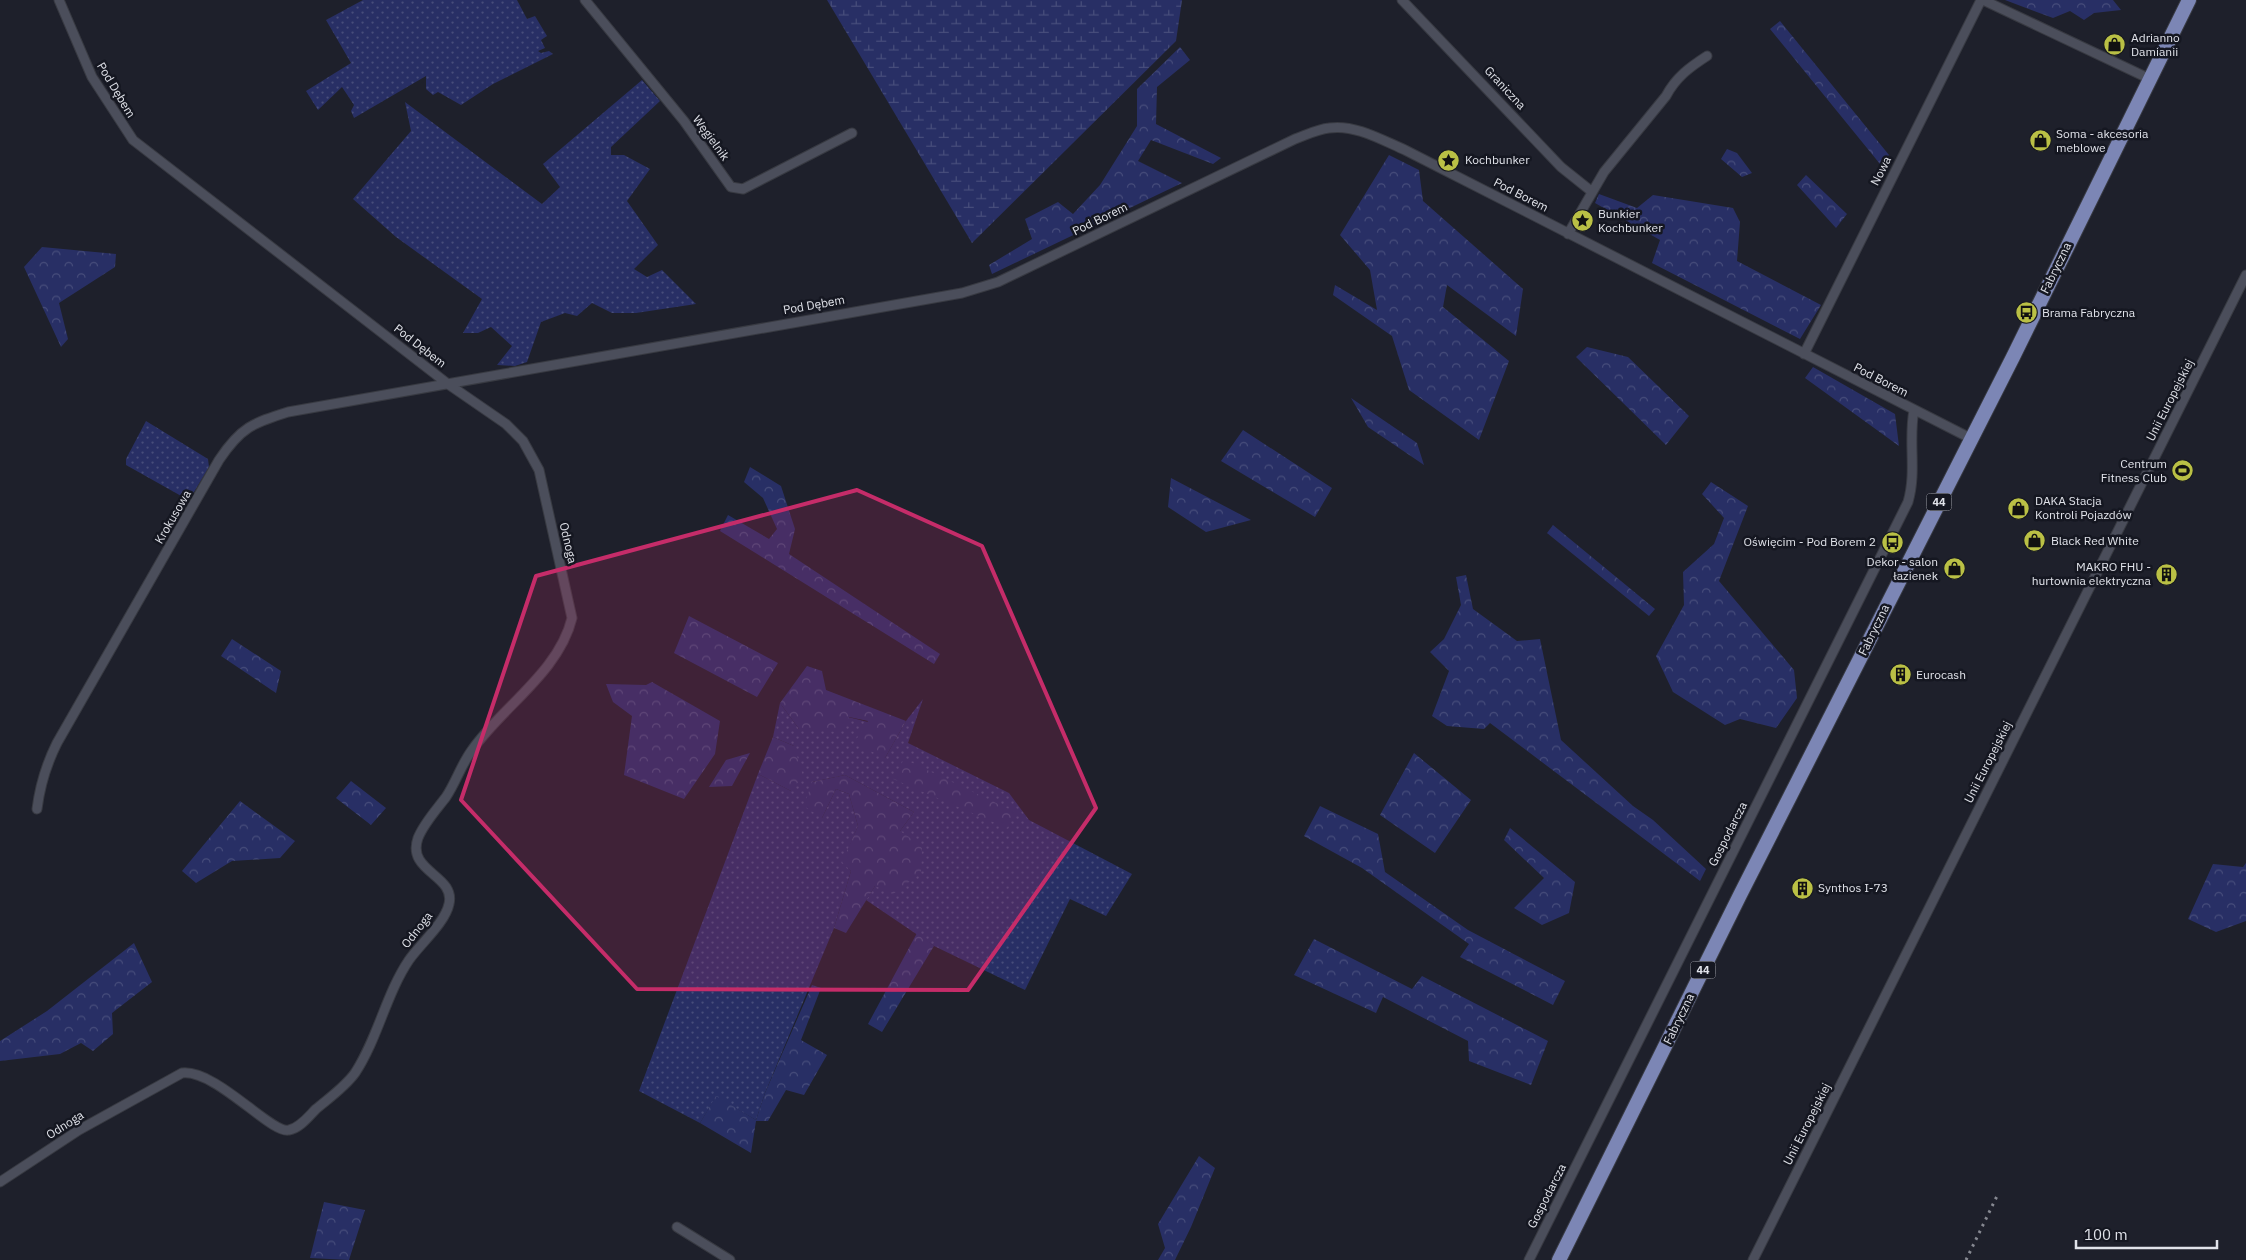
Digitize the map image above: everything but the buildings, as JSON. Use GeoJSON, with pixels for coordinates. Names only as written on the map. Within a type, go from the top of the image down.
{"type":"FeatureCollection","features":[{"type":"Feature","properties":{"kind":"main road","name":"Fabryczna"},"geometry":{"type":"LineString","coordinates":[[1559,1260],[1744,886],[1906,565],[1972,439],[2189,0]]}},
{"type":"Feature","properties":{"kind":"street","name":"Pod Dębem"},"geometry":{"type":"LineString","coordinates":[[59,0],[92,77],[133,140],[448,384],[937,297]]}},
{"type":"Feature","properties":{"kind":"street","name":"Węgielnik"},"geometry":{"type":"LineString","coordinates":[[585,0],[684,121],[731,188],[743,189],[852,133]]}},
{"type":"Feature","properties":{"kind":"street","name":"Graniczna"},"geometry":{"type":"LineString","coordinates":[[1402,0],[1562,168],[1592,191]]}},
{"type":"Feature","properties":{"kind":"street","name":"Nowa"},"geometry":{"type":"LineString","coordinates":[[1804,354],[1982,0],[2150,79]]}},
{"type":"Feature","properties":{"kind":"street"},"geometry":{"type":"LineString","coordinates":[[1568,234],[1592,191],[1610,165],[1666,96],[1673,83],[1689,68],[1707,56]]}},
{"type":"Feature","properties":{"kind":"street","name":"Pod Borem"},"geometry":{"type":"LineString","coordinates":[[937,297],[962,293],[998,282],[1295,139],[1328,128],[1344,127],[1397,147],[1972,439]]}},
{"type":"Feature","properties":{"kind":"street","name":"Unii Europejskiej"},"geometry":{"type":"LineString","coordinates":[[1753,1260],[2246,275]]}},
{"type":"Feature","properties":{"kind":"street","name":"Krokusowa"},"geometry":{"type":"LineString","coordinates":[[37,810],[40,788],[48,761],[57,743],[219,460],[242,431],[256,422],[288,412],[448,384]]}},
{"type":"Feature","properties":{"kind":"street","name":"Odnoga"},"geometry":{"type":"LineString","coordinates":[[0,1182],[79,1130],[182,1073],[192,1072],[202,1075],[253,1108],[275,1128],[288,1131],[298,1126],[354,1074],[364,1057],[409,960],[444,915],[449,905],[450,895],[447,887],[418,858],[415,848],[419,835],[450,791],[472,749],[555,656],[569,633],[572,618],[539,470],[532,455],[523,441],[506,424],[448,384]]}},
{"type":"Feature","properties":{"kind":"street","name":"Gospodarcza"},"geometry":{"type":"LineString","coordinates":[[1529,1260],[1908,502],[1914,472],[1912,442],[1914,410]]}},
{"type":"Feature","properties":{"kind":"street"},"geometry":{"type":"LineString","coordinates":[[677,1227],[730,1260]]}},
{"type":"Feature","properties":{"kind":"highlighted area"},"geometry":{"type":"Polygon","coordinates":[[[857,490],[982,546],[1096,808],[968,990],[637,989],[461,800],[536,576],[857,490]]]}},
{"type":"Feature","properties":{"kind":"green space"},"geometry":{"type":"Polygon","coordinates":[[[363,0],[517,0],[527,19],[535,16],[547,36],[541,40],[545,48],[538,51],[541,53],[549,51],[553,54],[493,84],[461,105],[438,92],[433,95],[426,89],[426,76],[354,118],[351,111],[354,105],[342,87],[318,110],[306,91],[351,63],[326,20],[363,0]]]}},
{"type":"Feature","properties":{"kind":"green space"},"geometry":{"type":"Polygon","coordinates":[[[827,0],[1182,0],[1176,41],[972,243],[827,0]]]}},
{"type":"Feature","properties":{"kind":"green space"},"geometry":{"type":"Polygon","coordinates":[[[2005,0],[2113,0],[2121,10],[2094,13],[2084,20],[2070,11],[2053,18],[2005,0]]]}},
{"type":"Feature","properties":{"kind":"green space"},"geometry":{"type":"Polygon","coordinates":[[[1780,21],[1889,155],[1880,164],[1770,29],[1780,21]]]}},
{"type":"Feature","properties":{"kind":"green space"},"geometry":{"type":"Polygon","coordinates":[[[1180,47],[1190,60],[1157,87],[1156,124],[1221,158],[1213,164],[1151,140],[1138,161],[1182,183],[992,274],[989,265],[1032,239],[1025,219],[1058,202],[1073,214],[1100,185],[1137,126],[1137,89],[1180,47]]]}},
{"type":"Feature","properties":{"kind":"green space"},"geometry":{"type":"Polygon","coordinates":[[[642,80],[660,101],[611,147],[611,155],[624,155],[650,169],[627,201],[658,245],[634,269],[647,277],[662,270],[696,304],[636,313],[612,313],[592,303],[577,316],[565,313],[541,322],[527,362],[515,366],[497,365],[512,346],[491,327],[478,333],[463,333],[482,299],[396,237],[353,199],[411,131],[405,102],[542,204],[560,187],[543,164],[642,80]]]}},
{"type":"Feature","properties":{"kind":"green space"},"geometry":{"type":"Polygon","coordinates":[[[1727,149],[1737,153],[1752,173],[1742,177],[1721,159],[1727,149]]]}},
{"type":"Feature","properties":{"kind":"green space"},"geometry":{"type":"Polygon","coordinates":[[[1389,155],[1419,170],[1423,201],[1523,289],[1516,336],[1447,285],[1443,307],[1509,361],[1479,440],[1409,390],[1392,336],[1333,295],[1335,285],[1377,310],[1370,270],[1340,235],[1389,155]]]}},
{"type":"Feature","properties":{"kind":"green space"},"geometry":{"type":"Polygon","coordinates":[[[1806,175],[1847,214],[1836,228],[1797,185],[1806,175]]]}},
{"type":"Feature","properties":{"kind":"green space"},"geometry":{"type":"Polygon","coordinates":[[[1599,194],[1637,208],[1653,195],[1733,208],[1740,222],[1737,261],[1821,305],[1800,339],[1652,263],[1660,240],[1595,203],[1599,194]]]}},
{"type":"Feature","properties":{"kind":"green space"},"geometry":{"type":"Polygon","coordinates":[[[42,247],[116,254],[115,267],[59,303],[68,339],[61,347],[24,267],[42,247]]]}},
{"type":"Feature","properties":{"kind":"green space"},"geometry":{"type":"Polygon","coordinates":[[[1587,347],[1628,357],[1689,416],[1666,445],[1576,357],[1587,347]]]}},
{"type":"Feature","properties":{"kind":"green space"},"geometry":{"type":"Polygon","coordinates":[[[1813,367],[1895,414],[1899,446],[1805,378],[1813,367]]]}},
{"type":"Feature","properties":{"kind":"green space"},"geometry":{"type":"Polygon","coordinates":[[[1351,398],[1417,443],[1424,465],[1368,427],[1351,398]]]}},
{"type":"Feature","properties":{"kind":"green space"},"geometry":{"type":"Polygon","coordinates":[[[146,421],[208,459],[209,467],[191,497],[183,497],[126,465],[126,459],[146,421]]]}},
{"type":"Feature","properties":{"kind":"green space"},"geometry":{"type":"Polygon","coordinates":[[[1243,430],[1332,488],[1315,517],[1221,461],[1243,430]]]}},
{"type":"Feature","properties":{"kind":"green space"},"geometry":{"type":"Polygon","coordinates":[[[750,467],[781,486],[795,529],[789,554],[940,654],[934,664],[720,531],[728,515],[769,539],[777,529],[763,498],[744,482],[750,467]]]}},
{"type":"Feature","properties":{"kind":"green space"},"geometry":{"type":"Polygon","coordinates":[[[1171,478],[1251,520],[1206,532],[1168,507],[1171,478]]]}},
{"type":"Feature","properties":{"kind":"green space"},"geometry":{"type":"Polygon","coordinates":[[[1711,482],[1748,506],[1719,581],[1794,670],[1797,698],[1776,728],[1740,719],[1725,725],[1673,692],[1656,656],[1684,605],[1683,572],[1714,544],[1724,518],[1702,494],[1711,482]]]}},
{"type":"Feature","properties":{"kind":"green space"},"geometry":{"type":"Polygon","coordinates":[[[1553,525],[1655,609],[1649,616],[1547,533],[1553,525]]]}},
{"type":"Feature","properties":{"kind":"green space"},"geometry":{"type":"Polygon","coordinates":[[[1466,575],[1473,609],[1517,641],[1540,639],[1561,740],[1706,869],[1700,881],[1490,723],[1484,729],[1447,726],[1432,716],[1449,671],[1430,652],[1444,639],[1461,605],[1456,577],[1466,575]]]}},
{"type":"Feature","properties":{"kind":"green space"},"geometry":{"type":"Polygon","coordinates":[[[689,616],[778,663],[757,697],[674,653],[689,616]]]}},
{"type":"Feature","properties":{"kind":"green space"},"geometry":{"type":"Polygon","coordinates":[[[232,639],[281,671],[276,693],[221,656],[232,639]]]}},
{"type":"Feature","properties":{"kind":"green space"},"geometry":{"type":"Polygon","coordinates":[[[807,666],[822,671],[826,690],[906,721],[885,758],[854,743],[868,721],[849,717],[840,732],[799,729],[780,703],[807,666]]]}},
{"type":"Feature","properties":{"kind":"green space"},"geometry":{"type":"Polygon","coordinates":[[[652,682],[720,721],[715,754],[684,799],[624,775],[632,716],[613,702],[606,684],[646,685],[652,682]]]}},
{"type":"Feature","properties":{"kind":"green space"},"geometry":{"type":"Polygon","coordinates":[[[923,699],[908,743],[1009,793],[1029,820],[1132,874],[1106,916],[1070,899],[1025,990],[934,946],[866,900],[875,886],[900,831],[914,812],[845,775],[812,782],[822,818],[836,789],[849,794],[858,826],[843,862],[851,871],[834,928],[765,1093],[756,1120],[716,1097],[700,1123],[639,1091],[758,774],[791,791],[794,746],[773,737],[780,703],[799,729],[848,717],[868,722],[885,758],[906,721],[923,699]]]}},
{"type":"Feature","properties":{"kind":"green space"},"geometry":{"type":"Polygon","coordinates":[[[773,737],[794,746],[803,776],[791,791],[758,774],[773,737]]]}},
{"type":"Feature","properties":{"kind":"green space"},"geometry":{"type":"Polygon","coordinates":[[[750,753],[732,786],[709,787],[726,760],[750,753]]]}},
{"type":"Feature","properties":{"kind":"green space"},"geometry":{"type":"Polygon","coordinates":[[[1414,753],[1471,800],[1435,853],[1380,815],[1414,753]]]}},
{"type":"Feature","properties":{"kind":"green space"},"geometry":{"type":"Polygon","coordinates":[[[904,759],[1015,812],[1007,828],[893,779],[904,759]]]}},
{"type":"Feature","properties":{"kind":"green space"},"geometry":{"type":"Polygon","coordinates":[[[845,775],[914,812],[900,831],[922,846],[921,873],[893,894],[875,886],[846,933],[834,928],[851,871],[842,862],[858,826],[849,794],[836,789],[822,818],[804,806],[812,782],[845,775]]]}},
{"type":"Feature","properties":{"kind":"green space"},"geometry":{"type":"Polygon","coordinates":[[[351,781],[386,808],[371,825],[336,798],[351,781]]]}},
{"type":"Feature","properties":{"kind":"green space"},"geometry":{"type":"Polygon","coordinates":[[[240,801],[295,841],[280,858],[232,861],[196,883],[182,871],[240,801]]]}},
{"type":"Feature","properties":{"kind":"green space"},"geometry":{"type":"Polygon","coordinates":[[[1320,806],[1378,834],[1385,872],[1468,930],[1565,981],[1553,1005],[1460,957],[1469,944],[1362,868],[1304,836],[1320,806]]]}},
{"type":"Feature","properties":{"kind":"green space"},"geometry":{"type":"Polygon","coordinates":[[[1510,828],[1575,882],[1569,913],[1542,925],[1514,908],[1544,878],[1504,840],[1510,828]]]}},
{"type":"Feature","properties":{"kind":"green space"},"geometry":{"type":"Polygon","coordinates":[[[2246,863],[2246,921],[2216,932],[2188,919],[2213,864],[2243,867],[2246,863]]]}},
{"type":"Feature","properties":{"kind":"green space"},"geometry":{"type":"Polygon","coordinates":[[[917,933],[934,946],[882,1032],[868,1024],[917,933]]]}},
{"type":"Feature","properties":{"kind":"green space"},"geometry":{"type":"Polygon","coordinates":[[[1314,939],[1412,989],[1422,976],[1548,1041],[1531,1085],[1469,1061],[1468,1041],[1383,997],[1376,1013],[1294,975],[1314,939]]]}},
{"type":"Feature","properties":{"kind":"green space"},"geometry":{"type":"Polygon","coordinates":[[[134,943],[152,982],[112,1013],[113,1034],[93,1051],[81,1043],[60,1054],[0,1061],[0,1041],[47,1011],[134,943]]]}},
{"type":"Feature","properties":{"kind":"green space"},"geometry":{"type":"Polygon","coordinates":[[[812,985],[821,988],[801,1040],[827,1055],[804,1095],[786,1090],[768,1121],[756,1121],[751,1153],[700,1123],[716,1096],[756,1120],[765,1093],[812,985]]]}},
{"type":"Feature","properties":{"kind":"green space"},"geometry":{"type":"Polygon","coordinates":[[[1199,1156],[1215,1168],[1191,1227],[1175,1260],[1158,1260],[1165,1248],[1158,1224],[1199,1156]]]}},
{"type":"Feature","properties":{"kind":"green space"},"geometry":{"type":"Polygon","coordinates":[[[324,1202],[365,1210],[349,1260],[310,1258],[324,1202]]]}},
{"type":"Feature","properties":{"kind":"railway"},"geometry":{"type":"LineString","coordinates":[[1966,1260],[1998,1194]]}},
{"type":"Feature","properties":{"kind":"place","name":"Adrianno Damianii"},"geometry":{"type":"Point","coordinates":[2115,45]}},
{"type":"Feature","properties":{"kind":"place","name":"Soma - akcesoria meblowe"},"geometry":{"type":"Point","coordinates":[2040,141]}},
{"type":"Feature","properties":{"kind":"place","name":"Kochbunker"},"geometry":{"type":"Point","coordinates":[1449,160]}},
{"type":"Feature","properties":{"kind":"place","name":"Bunkier Kochbunker"},"geometry":{"type":"Point","coordinates":[1582,221]}},
{"type":"Feature","properties":{"kind":"place","name":"Brama Fabryczna"},"geometry":{"type":"Point","coordinates":[2026,313]}},
{"type":"Feature","properties":{"kind":"place","name":"Centrum Fitness Club"},"geometry":{"type":"Point","coordinates":[2183,471]}},
{"type":"Feature","properties":{"kind":"place","name":"DAKA Stacja Kontroli Pojazdów"},"geometry":{"type":"Point","coordinates":[2019,508]}},
{"type":"Feature","properties":{"kind":"place","name":"Black Red White"},"geometry":{"type":"Point","coordinates":[2035,541]}},
{"type":"Feature","properties":{"kind":"place","name":"Oświęcim - Pod Borem 2"},"geometry":{"type":"Point","coordinates":[1892,542]}},
{"type":"Feature","properties":{"kind":"place","name":"Dekor - salon łazienek"},"geometry":{"type":"Point","coordinates":[1954,569]}},
{"type":"Feature","properties":{"kind":"place","name":"MAKRO FHU - hurtownia elektryczna"},"geometry":{"type":"Point","coordinates":[2167,574]}},
{"type":"Feature","properties":{"kind":"place","name":"Eurocash"},"geometry":{"type":"Point","coordinates":[1900,675]}},
{"type":"Feature","properties":{"kind":"place","name":"Synthos I-73"},"geometry":{"type":"Point","coordinates":[1802,888]}}]}
